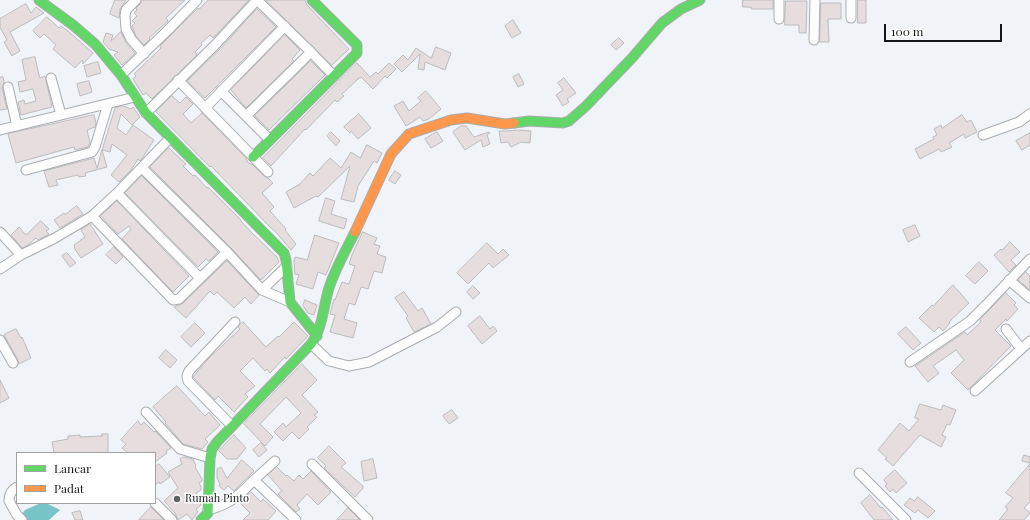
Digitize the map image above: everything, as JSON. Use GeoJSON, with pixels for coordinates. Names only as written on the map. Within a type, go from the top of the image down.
{"type":"FeatureCollection","features":[{"type":"Feature","properties":{"kind":"street"},"geometry":{"type":"LineString","coordinates":[[39,0],[73,25],[95,44],[121,75],[146,113],[284,253],[287,266],[287,284],[290,302],[316,336]]}},
{"type":"Feature","properties":{"kind":"street"},"geometry":{"type":"LineString","coordinates":[[136,0],[126,10],[126,28],[131,39],[144,54]]}},
{"type":"Feature","properties":{"kind":"street"},"geometry":{"type":"LineString","coordinates":[[121,75],[144,54],[197,0]]}},
{"type":"Feature","properties":{"kind":"street"},"geometry":{"type":"LineString","coordinates":[[146,113],[215,45],[257,0],[334,76]]}},
{"type":"Feature","properties":{"kind":"street"},"geometry":{"type":"LineString","coordinates":[[253,157],[357,53],[357,45],[312,0]]}},
{"type":"Feature","properties":{"kind":"street"},"geometry":{"type":"LineString","coordinates":[[206,514],[210,458],[214,445],[311,344],[316,336],[329,287],[391,154],[399,144],[409,134],[452,120],[467,118],[505,124],[529,121],[563,123],[569,121],[586,106],[632,58],[662,23],[681,9],[700,0]]}},
{"type":"Feature","properties":{"kind":"street"},"geometry":{"type":"LineString","coordinates":[[779,0],[779,19]]}},
{"type":"Feature","properties":{"kind":"street"},"geometry":{"type":"LineString","coordinates":[[814,40],[815,0]]}},
{"type":"Feature","properties":{"kind":"street"},"geometry":{"type":"LineString","coordinates":[[851,0],[851,18]]}},
{"type":"Feature","properties":{"kind":"street"},"geometry":{"type":"LineString","coordinates":[[205,108],[284,26]]}},
{"type":"Feature","properties":{"kind":"street"},"geometry":{"type":"LineString","coordinates":[[246,116],[311,52]]}},
{"type":"Feature","properties":{"kind":"street"},"geometry":{"type":"LineString","coordinates":[[51,78],[61,116]]}},
{"type":"Feature","properties":{"kind":"street"},"geometry":{"type":"LineString","coordinates":[[178,80],[268,172]]}},
{"type":"Feature","properties":{"kind":"street"},"geometry":{"type":"LineString","coordinates":[[8,87],[17,126]]}},
{"type":"Feature","properties":{"kind":"street"},"geometry":{"type":"LineString","coordinates":[[221,91],[270,140]]}},
{"type":"Feature","properties":{"kind":"street"},"geometry":{"type":"LineString","coordinates":[[0,130],[135,97]]}},
{"type":"Feature","properties":{"kind":"street"},"geometry":{"type":"LineString","coordinates":[[26,170],[92,152],[95,147],[108,104]]}},
{"type":"Feature","properties":{"kind":"street"},"geometry":{"type":"LineString","coordinates":[[983,135],[1019,122],[1030,114]]}},
{"type":"Feature","properties":{"kind":"street"},"geometry":{"type":"LineString","coordinates":[[0,269],[92,216],[142,168],[170,138]]}},
{"type":"Feature","properties":{"kind":"street"},"geometry":{"type":"LineString","coordinates":[[142,168],[227,252],[262,290],[290,302]]}},
{"type":"Feature","properties":{"kind":"street"},"geometry":{"type":"LineString","coordinates":[[117,193],[200,278]]}},
{"type":"Feature","properties":{"kind":"street"},"geometry":{"type":"LineString","coordinates":[[92,216],[170,298],[175,300],[179,299],[227,252]]}},
{"type":"Feature","properties":{"kind":"street"},"geometry":{"type":"LineString","coordinates":[[0,232],[22,255]]}},
{"type":"Feature","properties":{"kind":"street"},"geometry":{"type":"LineString","coordinates":[[910,362],[970,321],[1030,259]]}},
{"type":"Feature","properties":{"kind":"street"},"geometry":{"type":"LineString","coordinates":[[262,290],[287,266]]}},
{"type":"Feature","properties":{"kind":"street"},"geometry":{"type":"LineString","coordinates":[[1009,280],[1030,298]]}},
{"type":"Feature","properties":{"kind":"street"},"geometry":{"type":"LineString","coordinates":[[311,344],[329,361],[349,366],[369,362],[437,327],[456,312]]}},
{"type":"Feature","properties":{"kind":"street"},"geometry":{"type":"LineString","coordinates":[[232,426],[188,381],[187,378],[189,371],[236,322]]}},
{"type":"Feature","properties":{"kind":"street"},"geometry":{"type":"LineString","coordinates":[[1006,329],[1021,349]]}},
{"type":"Feature","properties":{"kind":"street"},"geometry":{"type":"LineString","coordinates":[[0,340],[13,363]]}},
{"type":"Feature","properties":{"kind":"street"},"geometry":{"type":"LineString","coordinates":[[975,391],[1030,341]]}},
{"type":"Feature","properties":{"kind":"street"},"geometry":{"type":"LineString","coordinates":[[146,412],[180,449],[210,458]]}},
{"type":"Feature","properties":{"kind":"street"},"geometry":{"type":"LineString","coordinates":[[206,514],[234,500],[274,461]]}},
{"type":"Feature","properties":{"kind":"street"},"geometry":{"type":"LineString","coordinates":[[312,464],[368,520]]}},
{"type":"Feature","properties":{"kind":"street"},"geometry":{"type":"LineString","coordinates":[[859,473],[906,520]]}},
{"type":"Feature","properties":{"kind":"street"},"geometry":{"type":"LineString","coordinates":[[254,480],[296,520]]}},
{"type":"Feature","properties":{"kind":"street"},"geometry":{"type":"LineString","coordinates":[[16,487],[13,488],[10,492],[9,501],[18,518]]}},
{"type":"Feature","properties":{"kind":"street"},"geometry":{"type":"LineString","coordinates":[[156,504],[172,520]]}},
{"type":"Feature","properties":{"kind":"street"},"geometry":{"type":"LineString","coordinates":[[206,514],[215,520]]}},
{"type":"Feature","properties":{"kind":"water"},"geometry":{"type":"Polygon","coordinates":[[[39,504],[48,504],[60,510],[49,520],[17,520],[25,510],[39,504]]]}},
{"type":"Feature","properties":{"kind":"building"},"geometry":{"type":"Polygon","coordinates":[[[115,0],[126,0],[120,9],[119,18],[110,14],[115,0]]]}},
{"type":"Feature","properties":{"kind":"building"},"geometry":{"type":"Polygon","coordinates":[[[142,0],[185,0],[166,18],[168,21],[149,38],[150,39],[144,45],[136,36],[132,26],[135,23],[132,21],[137,16],[134,13],[142,0]]]}},
{"type":"Feature","properties":{"kind":"building"},"geometry":{"type":"Polygon","coordinates":[[[208,0],[249,0],[213,38],[210,35],[201,43],[202,45],[195,52],[197,55],[152,99],[146,93],[143,95],[133,79],[136,76],[134,74],[161,48],[160,46],[198,8],[199,9],[208,0]]]}},
{"type":"Feature","properties":{"kind":"building"},"geometry":{"type":"Polygon","coordinates":[[[266,0],[305,0],[307,5],[349,49],[332,65],[266,0]]]}},
{"type":"Feature","properties":{"kind":"building"},"geometry":{"type":"Polygon","coordinates":[[[743,0],[773,0],[773,9],[751,9],[751,7],[743,7],[743,0]]]}},
{"type":"Feature","properties":{"kind":"building"},"geometry":{"type":"Polygon","coordinates":[[[858,0],[866,0],[866,23],[858,23],[858,0]]]}},
{"type":"Feature","properties":{"kind":"building"},"geometry":{"type":"Polygon","coordinates":[[[786,1],[807,1],[806,33],[799,33],[799,25],[785,25],[786,1]]]}},
{"type":"Feature","properties":{"kind":"building"},"geometry":{"type":"Polygon","coordinates":[[[821,3],[841,3],[841,19],[828,19],[829,42],[820,42],[821,3]]]}},
{"type":"Feature","properties":{"kind":"building"},"geometry":{"type":"Polygon","coordinates":[[[26,4],[31,13],[36,7],[44,13],[10,32],[20,51],[12,56],[4,42],[7,40],[0,27],[0,19],[26,4]]]}},
{"type":"Feature","properties":{"kind":"building"},"geometry":{"type":"Polygon","coordinates":[[[257,9],[276,27],[205,98],[187,81],[222,47],[257,9]]]}},
{"type":"Feature","properties":{"kind":"building"},"geometry":{"type":"Polygon","coordinates":[[[47,17],[59,28],[61,26],[68,31],[93,53],[83,64],[82,60],[75,68],[53,49],[56,45],[44,34],[40,38],[33,31],[47,17]]]}},
{"type":"Feature","properties":{"kind":"building"},"geometry":{"type":"Polygon","coordinates":[[[513,20],[521,33],[512,38],[505,26],[513,20]]]}},
{"type":"Feature","properties":{"kind":"building"},"geometry":{"type":"Polygon","coordinates":[[[121,32],[126,43],[135,53],[122,65],[114,55],[118,52],[109,49],[103,42],[106,33],[113,35],[111,41],[121,32]]]}},
{"type":"Feature","properties":{"kind":"building"},"geometry":{"type":"Polygon","coordinates":[[[285,35],[300,50],[292,59],[294,61],[246,108],[231,90],[285,35]]]}},
{"type":"Feature","properties":{"kind":"building"},"geometry":{"type":"Polygon","coordinates":[[[619,38],[624,43],[616,50],[611,45],[619,38]]]}},
{"type":"Feature","properties":{"kind":"building"},"geometry":{"type":"Polygon","coordinates":[[[436,47],[451,53],[445,70],[425,62],[424,70],[418,69],[420,54],[402,72],[394,64],[403,55],[408,60],[416,48],[431,58],[436,47]]]}},
{"type":"Feature","properties":{"kind":"building"},"geometry":{"type":"Polygon","coordinates":[[[35,57],[40,78],[45,76],[52,107],[21,115],[18,102],[24,100],[25,104],[36,101],[33,89],[20,92],[18,82],[26,80],[22,60],[35,57]]]}},
{"type":"Feature","properties":{"kind":"building"},"geometry":{"type":"Polygon","coordinates":[[[311,61],[325,75],[269,130],[255,116],[311,61]]]}},
{"type":"Feature","properties":{"kind":"building"},"geometry":{"type":"Polygon","coordinates":[[[98,62],[101,73],[87,77],[84,66],[98,62]]]}},
{"type":"Feature","properties":{"kind":"building"},"geometry":{"type":"Polygon","coordinates":[[[357,63],[370,77],[376,72],[378,74],[389,63],[396,69],[387,78],[385,76],[373,89],[361,77],[358,79],[342,94],[344,96],[337,102],[335,100],[306,130],[305,129],[271,166],[263,158],[357,63]]]}},
{"type":"Feature","properties":{"kind":"building"},"geometry":{"type":"Polygon","coordinates":[[[519,74],[524,84],[518,87],[513,77],[519,74]]]}},
{"type":"Feature","properties":{"kind":"building"},"geometry":{"type":"Polygon","coordinates":[[[0,77],[3,77],[4,82],[2,88],[7,109],[0,110],[0,77]]]}},
{"type":"Feature","properties":{"kind":"building"},"geometry":{"type":"Polygon","coordinates":[[[564,78],[576,93],[567,99],[569,102],[563,106],[556,95],[563,90],[558,83],[564,78]]]}},
{"type":"Feature","properties":{"kind":"building"},"geometry":{"type":"Polygon","coordinates":[[[89,81],[92,92],[80,96],[77,84],[89,81]]]}},
{"type":"Feature","properties":{"kind":"building"},"geometry":{"type":"Polygon","coordinates":[[[426,91],[441,109],[429,119],[423,121],[420,117],[406,126],[394,106],[403,101],[409,111],[421,101],[418,98],[426,91]]]}},
{"type":"Feature","properties":{"kind":"building"},"geometry":{"type":"Polygon","coordinates":[[[172,96],[180,103],[186,97],[193,104],[183,114],[191,123],[202,113],[246,158],[248,163],[252,164],[273,183],[262,193],[274,207],[270,211],[286,229],[285,230],[296,244],[291,250],[275,231],[156,112],[172,96]]]}},
{"type":"Feature","properties":{"kind":"building"},"geometry":{"type":"Polygon","coordinates":[[[123,106],[131,109],[133,107],[140,117],[132,125],[121,114],[117,128],[126,135],[133,125],[154,140],[141,160],[140,161],[138,159],[131,170],[119,182],[111,175],[127,155],[112,144],[110,152],[102,150],[115,108],[123,106]]]}},
{"type":"Feature","properties":{"kind":"building"},"geometry":{"type":"Polygon","coordinates":[[[359,114],[371,128],[358,139],[351,131],[350,133],[344,127],[359,114]]]}},
{"type":"Feature","properties":{"kind":"building"},"geometry":{"type":"Polygon","coordinates":[[[94,115],[96,123],[95,127],[87,130],[90,143],[88,147],[75,150],[74,147],[16,163],[8,134],[94,115]]]}},
{"type":"Feature","properties":{"kind":"building"},"geometry":{"type":"Polygon","coordinates":[[[962,115],[967,122],[971,120],[977,132],[965,138],[964,134],[949,143],[952,147],[941,152],[939,149],[920,159],[915,149],[934,139],[933,137],[937,135],[934,129],[941,125],[942,128],[962,115]]]}},
{"type":"Feature","properties":{"kind":"building"},"geometry":{"type":"Polygon","coordinates":[[[461,126],[466,126],[474,137],[489,132],[490,133],[487,135],[490,144],[483,147],[481,140],[465,150],[453,132],[461,126]]]}},
{"type":"Feature","properties":{"kind":"building"},"geometry":{"type":"Polygon","coordinates":[[[499,131],[531,131],[530,143],[521,142],[511,147],[508,142],[501,143],[499,131]]]}},
{"type":"Feature","properties":{"kind":"building"},"geometry":{"type":"Polygon","coordinates":[[[331,132],[340,141],[336,146],[327,136],[331,132]]]}},
{"type":"Feature","properties":{"kind":"building"},"geometry":{"type":"Polygon","coordinates":[[[437,132],[443,141],[431,148],[425,139],[437,132]]]}},
{"type":"Feature","properties":{"kind":"building"},"geometry":{"type":"Polygon","coordinates":[[[1030,133],[1030,145],[1022,150],[1016,141],[1030,133]]]}},
{"type":"Feature","properties":{"kind":"building"},"geometry":{"type":"Polygon","coordinates":[[[367,145],[382,153],[377,163],[374,161],[358,186],[354,202],[341,199],[350,166],[318,197],[316,196],[294,208],[286,192],[300,184],[310,173],[313,176],[330,158],[341,168],[351,152],[360,158],[367,145]]]}},
{"type":"Feature","properties":{"kind":"building"},"geometry":{"type":"Polygon","coordinates":[[[169,148],[186,164],[183,166],[193,176],[195,175],[207,188],[208,187],[277,257],[279,262],[261,280],[150,167],[169,148]]]}},
{"type":"Feature","properties":{"kind":"building"},"geometry":{"type":"Polygon","coordinates":[[[102,150],[107,167],[85,173],[86,176],[79,177],[78,175],[56,180],[58,185],[49,187],[44,171],[94,158],[97,168],[102,150]]]}},
{"type":"Feature","properties":{"kind":"building"},"geometry":{"type":"Polygon","coordinates":[[[395,171],[401,175],[395,184],[389,180],[395,171]]]}},
{"type":"Feature","properties":{"kind":"building"},"geometry":{"type":"Polygon","coordinates":[[[142,176],[218,252],[209,261],[206,259],[198,267],[125,193],[142,176]]]}},
{"type":"Feature","properties":{"kind":"building"},"geometry":{"type":"Polygon","coordinates":[[[326,198],[335,201],[331,214],[347,219],[344,229],[319,221],[326,198]]]}},
{"type":"Feature","properties":{"kind":"building"},"geometry":{"type":"Polygon","coordinates":[[[117,201],[189,276],[173,292],[122,239],[131,229],[129,226],[118,234],[101,216],[117,201]]]}},
{"type":"Feature","properties":{"kind":"building"},"geometry":{"type":"Polygon","coordinates":[[[77,206],[83,214],[60,228],[54,220],[77,206]]]}},
{"type":"Feature","properties":{"kind":"building"},"geometry":{"type":"Polygon","coordinates":[[[41,221],[49,229],[46,231],[49,234],[38,240],[36,238],[22,248],[11,235],[19,227],[25,234],[27,234],[41,221]]]}},
{"type":"Feature","properties":{"kind":"building"},"geometry":{"type":"Polygon","coordinates":[[[90,224],[103,244],[81,258],[74,248],[74,245],[85,237],[81,230],[90,224]]]}},
{"type":"Feature","properties":{"kind":"building"},"geometry":{"type":"Polygon","coordinates":[[[915,225],[920,236],[908,242],[903,230],[915,225]]]}},
{"type":"Feature","properties":{"kind":"building"},"geometry":{"type":"Polygon","coordinates":[[[363,232],[377,238],[374,244],[380,246],[377,254],[386,257],[382,273],[374,271],[368,289],[361,287],[355,305],[349,303],[344,319],[357,323],[353,338],[330,332],[335,315],[330,314],[334,299],[335,300],[342,282],[349,284],[355,266],[349,264],[363,232]]]}},
{"type":"Feature","properties":{"kind":"building"},"geometry":{"type":"Polygon","coordinates":[[[315,235],[339,243],[326,275],[318,272],[313,289],[296,284],[299,275],[295,274],[294,261],[295,257],[307,260],[315,235]]]}},
{"type":"Feature","properties":{"kind":"building"},"geometry":{"type":"Polygon","coordinates":[[[1010,242],[1020,252],[1011,260],[1016,265],[1009,272],[994,255],[1010,242]]]}},
{"type":"Feature","properties":{"kind":"building"},"geometry":{"type":"Polygon","coordinates":[[[487,243],[498,254],[503,249],[509,255],[493,268],[489,263],[468,284],[457,273],[487,243]]]}},
{"type":"Feature","properties":{"kind":"building"},"geometry":{"type":"Polygon","coordinates":[[[114,247],[123,257],[116,264],[106,255],[114,247]]]}},
{"type":"Feature","properties":{"kind":"building"},"geometry":{"type":"Polygon","coordinates":[[[67,253],[76,263],[70,267],[62,256],[67,253]]]}},
{"type":"Feature","properties":{"kind":"building"},"geometry":{"type":"Polygon","coordinates":[[[227,261],[259,295],[251,304],[245,297],[234,308],[217,292],[214,295],[210,291],[186,318],[174,307],[183,303],[227,261]]]}},
{"type":"Feature","properties":{"kind":"building"},"geometry":{"type":"Polygon","coordinates":[[[979,262],[988,271],[975,284],[966,276],[979,262]]]}},
{"type":"Feature","properties":{"kind":"building"},"geometry":{"type":"Polygon","coordinates":[[[1026,272],[1030,276],[1030,290],[1018,280],[1026,272]]]}},
{"type":"Feature","properties":{"kind":"building"},"geometry":{"type":"Polygon","coordinates":[[[953,285],[969,303],[949,322],[950,323],[943,331],[939,327],[934,332],[919,318],[953,285]]]}},
{"type":"Feature","properties":{"kind":"building"},"geometry":{"type":"Polygon","coordinates":[[[473,286],[480,293],[473,299],[467,292],[473,286]]]}},
{"type":"Feature","properties":{"kind":"building"},"geometry":{"type":"Polygon","coordinates":[[[404,292],[418,311],[422,308],[431,324],[414,332],[406,318],[408,316],[395,298],[404,292]]]}},
{"type":"Feature","properties":{"kind":"building"},"geometry":{"type":"Polygon","coordinates":[[[1006,293],[1016,303],[1014,305],[1018,309],[1007,321],[1006,319],[995,330],[1011,346],[968,390],[951,373],[964,360],[956,350],[933,366],[939,373],[928,382],[915,366],[965,332],[967,335],[981,322],[980,320],[1006,293]]]}},
{"type":"Feature","properties":{"kind":"building"},"geometry":{"type":"Polygon","coordinates":[[[305,300],[317,305],[314,315],[308,313],[303,306],[305,300]]]}},
{"type":"Feature","properties":{"kind":"building"},"geometry":{"type":"Polygon","coordinates":[[[480,316],[490,329],[493,326],[497,331],[482,344],[468,326],[480,316]]]}},
{"type":"Feature","properties":{"kind":"building"},"geometry":{"type":"Polygon","coordinates":[[[243,322],[266,347],[294,322],[308,336],[270,373],[267,369],[265,371],[253,358],[240,371],[255,386],[245,394],[248,397],[234,412],[218,396],[215,400],[193,377],[207,360],[240,329],[238,327],[243,322]]]}},
{"type":"Feature","properties":{"kind":"building"},"geometry":{"type":"Polygon","coordinates":[[[195,323],[205,333],[191,347],[181,337],[195,323]]]}},
{"type":"Feature","properties":{"kind":"building"},"geometry":{"type":"Polygon","coordinates":[[[906,327],[921,343],[913,350],[898,334],[906,327]]]}},
{"type":"Feature","properties":{"kind":"building"},"geometry":{"type":"Polygon","coordinates":[[[16,329],[21,338],[22,337],[31,358],[19,364],[4,335],[16,329]]]}},
{"type":"Feature","properties":{"kind":"building"},"geometry":{"type":"Polygon","coordinates":[[[166,350],[177,360],[170,368],[159,358],[166,350]]]}},
{"type":"Feature","properties":{"kind":"building"},"geometry":{"type":"Polygon","coordinates":[[[302,364],[317,380],[302,395],[318,412],[314,415],[317,417],[307,427],[309,429],[299,439],[292,432],[283,441],[274,432],[283,423],[286,427],[301,413],[286,397],[260,424],[273,437],[265,446],[244,424],[302,364]]]}},
{"type":"Feature","properties":{"kind":"building"},"geometry":{"type":"Polygon","coordinates":[[[0,380],[9,398],[0,403],[0,380]]]}},
{"type":"Feature","properties":{"kind":"building"},"geometry":{"type":"Polygon","coordinates":[[[177,386],[205,416],[209,412],[220,425],[205,439],[208,442],[202,449],[183,444],[153,407],[177,386]]]}},
{"type":"Feature","properties":{"kind":"building"},"geometry":{"type":"Polygon","coordinates":[[[920,404],[941,410],[943,405],[956,410],[950,425],[947,424],[942,435],[946,437],[941,447],[920,435],[893,466],[878,450],[900,423],[909,431],[919,419],[915,418],[920,404]]]}},
{"type":"Feature","properties":{"kind":"building"},"geometry":{"type":"Polygon","coordinates":[[[452,410],[458,418],[449,424],[443,416],[452,410]]]}},
{"type":"Feature","properties":{"kind":"building"},"geometry":{"type":"Polygon","coordinates":[[[138,421],[141,425],[144,422],[154,432],[155,431],[171,448],[156,461],[156,452],[127,452],[122,448],[126,444],[121,440],[138,421]]]}},
{"type":"Feature","properties":{"kind":"building"},"geometry":{"type":"Polygon","coordinates":[[[102,434],[108,434],[108,452],[54,452],[52,442],[68,439],[68,436],[102,436],[102,434]]]}},
{"type":"Feature","properties":{"kind":"building"},"geometry":{"type":"Polygon","coordinates":[[[234,435],[246,448],[237,459],[227,459],[219,451],[234,435]]]}},
{"type":"Feature","properties":{"kind":"building"},"geometry":{"type":"Polygon","coordinates":[[[261,443],[267,450],[259,457],[253,450],[261,443]]]}},
{"type":"Feature","properties":{"kind":"building"},"geometry":{"type":"Polygon","coordinates":[[[329,446],[346,463],[341,467],[363,486],[355,497],[324,468],[326,466],[318,458],[329,446]]]}},
{"type":"Feature","properties":{"kind":"building"},"geometry":{"type":"Polygon","coordinates":[[[1024,455],[1030,457],[1030,463],[1022,461],[1024,455]]]}},
{"type":"Feature","properties":{"kind":"building"},"geometry":{"type":"Polygon","coordinates":[[[184,457],[193,459],[196,466],[195,467],[202,479],[199,483],[201,490],[196,493],[201,499],[201,505],[196,509],[198,512],[192,520],[187,514],[178,520],[175,513],[164,501],[178,488],[168,472],[182,464],[180,459],[184,457]]]}},
{"type":"Feature","properties":{"kind":"building"},"geometry":{"type":"Polygon","coordinates":[[[373,459],[377,478],[364,481],[361,462],[373,459]]]}},
{"type":"Feature","properties":{"kind":"building"},"geometry":{"type":"Polygon","coordinates":[[[242,460],[254,471],[234,491],[228,486],[224,490],[219,486],[220,484],[217,478],[217,469],[221,467],[227,478],[242,460]]]}},
{"type":"Feature","properties":{"kind":"building"},"geometry":{"type":"Polygon","coordinates":[[[159,464],[170,477],[160,484],[159,482],[156,484],[156,466],[159,464]]]}},
{"type":"Feature","properties":{"kind":"building"},"geometry":{"type":"Polygon","coordinates":[[[1030,464],[1030,502],[1024,508],[1030,513],[1024,520],[999,520],[1008,509],[1005,507],[1013,498],[1006,493],[1030,464]]]}},
{"type":"Feature","properties":{"kind":"building"},"geometry":{"type":"Polygon","coordinates":[[[277,467],[286,476],[287,475],[294,481],[299,475],[303,479],[311,471],[331,492],[318,505],[307,494],[297,505],[300,509],[296,512],[278,494],[282,491],[268,475],[277,467]]]}},
{"type":"Feature","properties":{"kind":"building"},"geometry":{"type":"Polygon","coordinates":[[[895,470],[907,483],[896,493],[893,489],[890,492],[885,486],[887,484],[884,480],[895,470]]]}},
{"type":"Feature","properties":{"kind":"building"},"geometry":{"type":"Polygon","coordinates":[[[251,492],[261,502],[263,499],[276,511],[268,520],[243,520],[250,513],[240,503],[251,492]]]}},
{"type":"Feature","properties":{"kind":"building"},"geometry":{"type":"Polygon","coordinates":[[[870,495],[893,520],[874,520],[861,503],[870,495]]]}},
{"type":"Feature","properties":{"kind":"building"},"geometry":{"type":"Polygon","coordinates":[[[918,497],[935,511],[928,518],[918,510],[915,513],[904,505],[910,498],[914,501],[918,497]]]}},
{"type":"Feature","properties":{"kind":"building"},"geometry":{"type":"Polygon","coordinates":[[[151,507],[164,520],[139,520],[151,507]]]}},
{"type":"Feature","properties":{"kind":"building"},"geometry":{"type":"Polygon","coordinates":[[[348,508],[360,520],[337,520],[348,508]]]}},
{"type":"Feature","properties":{"kind":"building"},"geometry":{"type":"Polygon","coordinates":[[[80,511],[83,520],[75,520],[72,513],[80,511]]]}},
{"type":"Feature","properties":{"kind":"traffic: fast"},"geometry":{"type":"LineString","coordinates":[[39,0],[73,25],[95,44],[121,75],[146,113],[284,253],[290,302],[317,336]]}},
{"type":"Feature","properties":{"kind":"traffic: fast"},"geometry":{"type":"LineString","coordinates":[[253,157],[357,53],[357,45],[312,0]]}},
{"type":"Feature","properties":{"kind":"traffic: fast"},"geometry":{"type":"LineString","coordinates":[[514,123],[529,121],[563,123],[569,121],[586,106],[632,58],[662,23],[681,9],[700,0]]}},
{"type":"Feature","properties":{"kind":"traffic: fast"},"geometry":{"type":"LineString","coordinates":[[201,520],[208,513],[210,458],[212,449],[315,338],[331,281],[355,232]]}},
{"type":"Feature","properties":{"kind":"traffic: slow"},"geometry":{"type":"LineString","coordinates":[[355,232],[391,154],[409,134],[451,120],[467,118],[505,124],[514,123]]}},
{"type":"Feature","properties":{"kind":"place","name":"Rumah Pinto"},"geometry":{"type":"Point","coordinates":[177,499]}}]}
